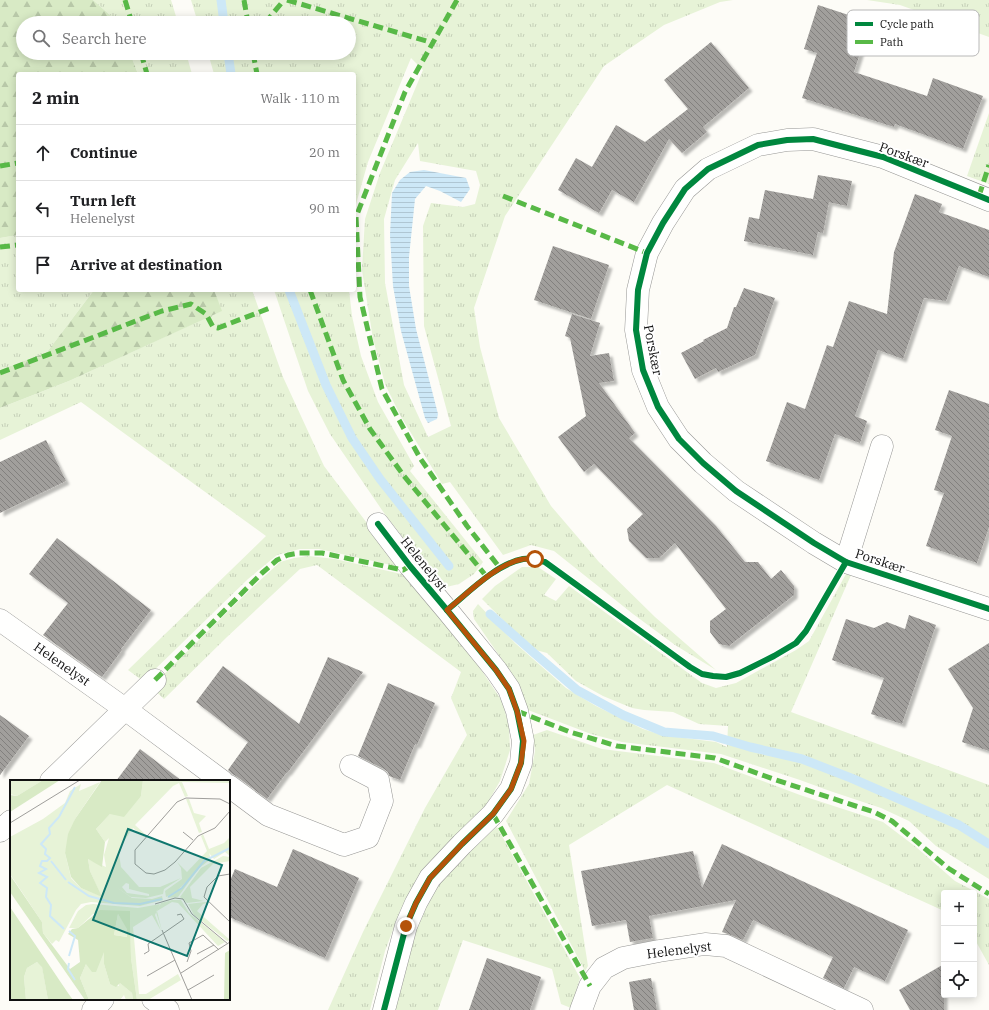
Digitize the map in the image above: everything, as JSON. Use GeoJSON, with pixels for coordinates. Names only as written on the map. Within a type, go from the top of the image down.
{"type":"FeatureCollection","features":[{"type":"Feature","properties":{"kind":"street","name":"Porskær"},"geometry":{"type":"LineString","coordinates":[[989,200],[884,157],[813,139],[786,140],[758,145],[708,169],[685,189],[663,223],[647,253],[638,290],[636,330],[643,370],[658,407],[679,439],[703,463],[736,491],[814,543],[846,562],[989,609]]}},
{"type":"Feature","properties":{"kind":"street","name":"Porskær"},"geometry":{"type":"LineString","coordinates":[[846,562],[882,446]]}},
{"type":"Feature","properties":{"kind":"street","name":"Helenelyst"},"geometry":{"type":"LineString","coordinates":[[378,524],[410,566],[496,670],[509,689],[517,711],[524,741],[521,763],[511,789],[493,814],[430,878],[416,903],[406,926],[384,1010]]}},
{"type":"Feature","properties":{"kind":"street","name":"Helenelyst"},"geometry":{"type":"LineString","coordinates":[[0,620],[125,709],[221,780]]}},
{"type":"Feature","properties":{"kind":"street"},"geometry":{"type":"LineString","coordinates":[[52,780],[155,680]]}},
{"type":"Feature","properties":{"kind":"street"},"geometry":{"type":"LineString","coordinates":[[230,787],[268,815],[344,845],[368,837],[382,801],[378,780],[351,766]]}},
{"type":"Feature","properties":{"kind":"street"},"geometry":{"type":"LineString","coordinates":[[0,831],[10,821]]}},
{"type":"Feature","properties":{"kind":"street","name":"Helenelyst"},"geometry":{"type":"LineString","coordinates":[[582,1010],[590,986],[604,968],[623,958],[705,944],[726,946],[862,1010]]}},
{"type":"Feature","properties":{"kind":"street"},"geometry":{"type":"LineString","coordinates":[[93,1010],[102,1000]]}},
{"type":"Feature","properties":{"kind":"street"},"geometry":{"type":"LineString","coordinates":[[154,1000],[168,1010]]}},
{"type":"Feature","properties":{"kind":"green space"},"geometry":{"type":"Polygon","coordinates":[[[0,0],[93,0],[111,16],[16,16],[16,60],[133,60],[137,72],[16,72],[16,235],[0,238],[0,0]]]}},
{"type":"Feature","properties":{"kind":"green space"},"geometry":{"type":"Polygon","coordinates":[[[93,0],[171,0],[176,16],[111,16],[93,0]]]}},
{"type":"Feature","properties":{"kind":"green space"},"geometry":{"type":"Polygon","coordinates":[[[191,0],[733,0],[720,2],[664,25],[604,66],[505,216],[474,308],[480,347],[499,418],[551,506],[599,562],[655,617],[716,670],[675,645],[633,614],[554,551],[531,545],[503,555],[450,482],[442,484],[400,415],[385,384],[373,339],[362,270],[365,219],[380,173],[423,70],[411,58],[368,162],[356,204],[356,72],[213,72],[210,60],[356,60],[356,16],[196,16],[191,0]],[[418,143],[395,180],[384,219],[385,283],[404,385],[428,437],[451,426],[424,326],[423,226],[431,203],[463,207],[475,204],[480,185],[476,171],[420,161],[418,143]]]}},
{"type":"Feature","properties":{"kind":"green space"},"geometry":{"type":"Polygon","coordinates":[[[867,0],[989,0],[989,37],[979,33],[979,10],[914,10],[900,5],[867,0]]]}},
{"type":"Feature","properties":{"kind":"green space"},"geometry":{"type":"Polygon","coordinates":[[[133,60],[188,60],[191,72],[137,72],[133,60]]]}},
{"type":"Feature","properties":{"kind":"green space"},"geometry":{"type":"Polygon","coordinates":[[[989,113],[989,184],[967,176],[989,113]]]}},
{"type":"Feature","properties":{"kind":"green space"},"geometry":{"type":"Polygon","coordinates":[[[16,235],[16,292],[92,292],[47,352],[0,370],[0,238],[16,235]]]}},
{"type":"Feature","properties":{"kind":"green space"},"geometry":{"type":"Polygon","coordinates":[[[92,292],[215,292],[222,311],[69,381],[0,408],[0,370],[47,352],[92,292]]]}},
{"type":"Feature","properties":{"kind":"green space"},"geometry":{"type":"Polygon","coordinates":[[[215,292],[253,292],[283,377],[324,466],[400,567],[319,549],[300,549],[277,555],[248,579],[143,681],[128,670],[266,536],[81,402],[0,440],[0,408],[69,381],[221,311],[215,292]]]}},
{"type":"Feature","properties":{"kind":"green space"},"geometry":{"type":"Polygon","coordinates":[[[275,292],[349,292],[352,316],[361,356],[378,402],[414,466],[410,471],[483,562],[474,574],[459,584],[442,588],[384,513],[330,434],[308,391],[275,292]]]}},
{"type":"Feature","properties":{"kind":"green space"},"geometry":{"type":"Polygon","coordinates":[[[309,556],[335,559],[406,575],[478,665],[502,701],[509,726],[510,750],[500,781],[487,804],[419,875],[400,911],[385,951],[370,1010],[328,1010],[363,932],[425,808],[467,735],[451,698],[461,672],[317,565],[300,569],[227,637],[164,699],[151,687],[280,562],[309,556]]]}},
{"type":"Feature","properties":{"kind":"green space"},"geometry":{"type":"Polygon","coordinates":[[[522,567],[538,567],[556,579],[544,595],[556,601],[569,586],[702,683],[716,688],[736,683],[796,650],[809,641],[846,574],[851,575],[791,712],[989,785],[989,879],[936,846],[909,821],[881,808],[721,754],[622,742],[591,734],[528,710],[518,683],[474,619],[473,611],[478,604],[515,643],[566,688],[596,706],[643,729],[662,735],[716,742],[727,747],[728,726],[699,724],[673,712],[632,708],[603,696],[576,681],[547,653],[532,649],[482,599],[495,586],[522,567]]]}},
{"type":"Feature","properties":{"kind":"green space"},"geometry":{"type":"Polygon","coordinates":[[[547,730],[602,749],[714,763],[800,795],[883,822],[916,847],[955,881],[972,890],[941,890],[941,910],[667,785],[569,845],[588,966],[585,971],[506,821],[529,784],[535,751],[533,735],[547,730]]]}},
{"type":"Feature","properties":{"kind":"green space"},"geometry":{"type":"Polygon","coordinates":[[[497,827],[580,978],[571,1008],[561,1004],[552,969],[463,940],[438,1010],[392,1010],[415,932],[436,886],[483,838],[497,827]]]}},
{"type":"Feature","properties":{"kind":"green space"},"geometry":{"type":"Polygon","coordinates":[[[977,893],[989,899],[989,965],[977,943],[977,893]]]}},
{"type":"Feature","properties":{"kind":"water"},"geometry":{"type":"Polygon","coordinates":[[[424,170],[466,178],[470,189],[461,202],[440,191],[426,186],[415,199],[409,257],[409,286],[416,329],[438,414],[437,419],[428,423],[425,418],[401,331],[393,286],[390,235],[392,193],[400,180],[410,172],[424,170]]]}},
{"type":"Feature","properties":{"kind":"building"},"geometry":{"type":"Polygon","coordinates":[[[818,5],[847,14],[847,56],[859,56],[854,72],[927,96],[933,78],[983,96],[963,149],[895,124],[894,127],[802,98],[817,53],[804,49],[818,5]]]}},
{"type":"Feature","properties":{"kind":"building"},"geometry":{"type":"Polygon","coordinates":[[[711,42],[749,88],[703,127],[707,132],[682,153],[669,139],[634,202],[612,190],[599,213],[558,190],[576,158],[592,167],[616,125],[645,142],[688,109],[664,80],[711,42]]]}},
{"type":"Feature","properties":{"kind":"building"},"geometry":{"type":"Polygon","coordinates":[[[818,175],[852,181],[847,206],[813,199],[818,175]]]}},
{"type":"Feature","properties":{"kind":"building"},"geometry":{"type":"Polygon","coordinates":[[[765,190],[829,202],[823,233],[818,232],[813,255],[744,241],[749,217],[759,219],[765,190]]]}},
{"type":"Feature","properties":{"kind":"building"},"geometry":{"type":"Polygon","coordinates":[[[915,194],[942,204],[939,212],[989,230],[989,277],[959,266],[946,301],[924,298],[903,359],[878,350],[855,416],[867,421],[860,443],[835,434],[819,480],[766,461],[787,402],[805,409],[827,345],[833,347],[849,301],[887,314],[894,252],[915,194]]]}},
{"type":"Feature","properties":{"kind":"building"},"geometry":{"type":"Polygon","coordinates":[[[553,246],[609,265],[591,319],[534,300],[553,246]]]}},
{"type":"Feature","properties":{"kind":"building"},"geometry":{"type":"Polygon","coordinates":[[[744,288],[775,298],[755,355],[718,372],[716,368],[695,379],[681,353],[727,328],[734,307],[736,307],[744,288]]]}},
{"type":"Feature","properties":{"kind":"building"},"geometry":{"type":"Polygon","coordinates":[[[572,314],[600,323],[590,356],[609,353],[614,381],[599,383],[635,433],[629,438],[716,526],[745,562],[758,562],[771,579],[781,570],[794,586],[794,595],[729,646],[719,644],[710,632],[710,621],[726,609],[675,543],[659,558],[646,558],[629,541],[627,529],[643,514],[594,464],[584,472],[558,437],[586,416],[570,338],[565,336],[572,314]]]}},
{"type":"Feature","properties":{"kind":"building"},"geometry":{"type":"Polygon","coordinates":[[[949,390],[989,404],[989,527],[977,563],[926,546],[944,493],[934,490],[952,436],[935,430],[949,390]]]}},
{"type":"Feature","properties":{"kind":"building"},"geometry":{"type":"Polygon","coordinates":[[[46,440],[66,481],[0,513],[0,462],[46,440]]]}},
{"type":"Feature","properties":{"kind":"building"},"geometry":{"type":"Polygon","coordinates":[[[57,538],[151,610],[102,677],[43,635],[68,603],[29,574],[57,538]]]}},
{"type":"Feature","properties":{"kind":"building"},"geometry":{"type":"Polygon","coordinates":[[[909,615],[936,625],[902,724],[871,714],[884,678],[832,660],[846,619],[874,628],[887,622],[905,629],[909,615]]]}},
{"type":"Feature","properties":{"kind":"building"},"geometry":{"type":"Polygon","coordinates":[[[989,643],[989,751],[962,742],[973,708],[948,669],[989,643]]]}},
{"type":"Feature","properties":{"kind":"building"},"geometry":{"type":"Polygon","coordinates":[[[328,657],[363,672],[267,799],[228,770],[248,742],[196,702],[223,666],[299,724],[328,657]]]}},
{"type":"Feature","properties":{"kind":"building"},"geometry":{"type":"Polygon","coordinates":[[[388,683],[435,703],[417,745],[415,744],[400,780],[389,776],[388,772],[384,769],[358,756],[388,683]]]}},
{"type":"Feature","properties":{"kind":"building"},"geometry":{"type":"Polygon","coordinates":[[[0,715],[29,736],[0,775],[0,715]]]}},
{"type":"Feature","properties":{"kind":"building"},"geometry":{"type":"Polygon","coordinates":[[[140,749],[181,780],[117,780],[140,749]]]}},
{"type":"Feature","properties":{"kind":"building"},"geometry":{"type":"Polygon","coordinates":[[[722,844],[908,930],[885,981],[854,967],[844,988],[823,978],[833,957],[753,920],[743,940],[722,932],[736,900],[649,916],[653,938],[630,942],[626,920],[592,926],[581,871],[693,851],[702,888],[722,844]]]}},
{"type":"Feature","properties":{"kind":"building"},"geometry":{"type":"Polygon","coordinates":[[[293,849],[359,878],[325,958],[230,917],[230,881],[235,869],[277,887],[293,849]]]}},
{"type":"Feature","properties":{"kind":"building"},"geometry":{"type":"Polygon","coordinates":[[[487,958],[541,977],[530,1010],[469,1010],[487,958]]]}},
{"type":"Feature","properties":{"kind":"building"},"geometry":{"type":"Polygon","coordinates":[[[941,966],[941,998],[944,998],[944,1010],[910,1010],[899,990],[941,966]]]}},
{"type":"Feature","properties":{"kind":"building"},"geometry":{"type":"Polygon","coordinates":[[[651,978],[657,1010],[634,1010],[629,982],[651,978]]]}},
{"type":"Feature","properties":{"kind":"waterway"},"geometry":{"type":"LineString","coordinates":[[221,0],[223,16]]}},
{"type":"Feature","properties":{"kind":"waterway"},"geometry":{"type":"LineString","coordinates":[[229,60],[231,72]]}},
{"type":"Feature","properties":{"kind":"waterway"},"geometry":{"type":"LineString","coordinates":[[290,292],[326,385],[352,438],[380,479],[449,566]]}},
{"type":"Feature","properties":{"kind":"waterway"},"geometry":{"type":"LineString","coordinates":[[490,614],[577,690],[623,715],[664,732],[713,736],[750,747],[802,759],[851,778],[959,825],[989,844]]}},
{"type":"Feature","properties":{"kind":"marked path"},"geometry":{"type":"LineString","coordinates":[[125,0],[130,16]]}},
{"type":"Feature","properties":{"kind":"marked path"},"geometry":{"type":"LineString","coordinates":[[244,0],[247,16]]}},
{"type":"Feature","properties":{"kind":"marked path"},"geometry":{"type":"LineString","coordinates":[[271,16],[284,0]]}},
{"type":"Feature","properties":{"kind":"marked path"},"geometry":{"type":"LineString","coordinates":[[287,0],[341,16]]}},
{"type":"Feature","properties":{"kind":"marked path"},"geometry":{"type":"LineString","coordinates":[[457,0],[405,92],[356,217],[360,297],[382,389],[420,458],[467,526],[500,568]]}},
{"type":"Feature","properties":{"kind":"marked path"},"geometry":{"type":"LineString","coordinates":[[356,20],[433,43]]}},
{"type":"Feature","properties":{"kind":"marked path"},"geometry":{"type":"LineString","coordinates":[[143,60],[146,72]]}},
{"type":"Feature","properties":{"kind":"marked path"},"geometry":{"type":"LineString","coordinates":[[254,60],[257,72]]}},
{"type":"Feature","properties":{"kind":"marked path"},"geometry":{"type":"LineString","coordinates":[[0,166],[16,163]]}},
{"type":"Feature","properties":{"kind":"marked path"},"geometry":{"type":"LineString","coordinates":[[979,196],[989,165]]}},
{"type":"Feature","properties":{"kind":"marked path"},"geometry":{"type":"LineString","coordinates":[[503,196],[647,253]]}},
{"type":"Feature","properties":{"kind":"marked path"},"geometry":{"type":"LineString","coordinates":[[0,247],[16,245]]}},
{"type":"Feature","properties":{"kind":"marked path"},"geometry":{"type":"LineString","coordinates":[[311,292],[343,380],[370,429],[404,476],[487,577]]}},
{"type":"Feature","properties":{"kind":"marked path"},"geometry":{"type":"LineString","coordinates":[[0,373],[162,311],[191,304],[206,314],[213,327],[218,328],[270,308]]}},
{"type":"Feature","properties":{"kind":"marked path"},"geometry":{"type":"LineString","coordinates":[[155,680],[262,573],[277,560],[288,555],[299,553],[322,553],[403,570],[410,566]]}},
{"type":"Feature","properties":{"kind":"marked path"},"geometry":{"type":"LineString","coordinates":[[517,711],[570,732],[617,746],[715,758],[776,780],[874,812],[892,821],[948,868],[989,894]]}},
{"type":"Feature","properties":{"kind":"marked path"},"geometry":{"type":"LineString","coordinates":[[493,814],[590,986]]}},
{"type":"Feature","properties":{"kind":"cycle path"},"geometry":{"type":"LineString","coordinates":[[989,200],[883,157],[813,139],[787,140],[758,145],[708,169],[685,189],[663,223],[647,253],[638,290],[636,330],[643,370],[658,407],[679,439],[703,463],[736,491],[814,543],[846,562],[989,609]]}},
{"type":"Feature","properties":{"kind":"cycle path"},"geometry":{"type":"LineString","coordinates":[[378,524],[410,566],[496,670],[509,689],[517,711],[523,741],[521,763],[511,789],[493,814],[430,878],[416,903],[406,926],[384,1010]]}},
{"type":"Feature","properties":{"kind":"cycle path"},"geometry":{"type":"LineString","coordinates":[[447,610],[483,580],[513,562],[523,559],[545,562],[690,667],[702,674],[726,677],[740,673],[796,643],[806,631],[846,562]]}},
{"type":"Feature","properties":{"kind":"route"},"geometry":{"type":"LineString","coordinates":[[406,926],[416,903],[430,878],[493,814],[511,789],[521,763],[524,741],[517,711],[509,689],[496,670],[447,610],[486,577],[500,568],[512,562],[524,559],[535,559]]}}]}
